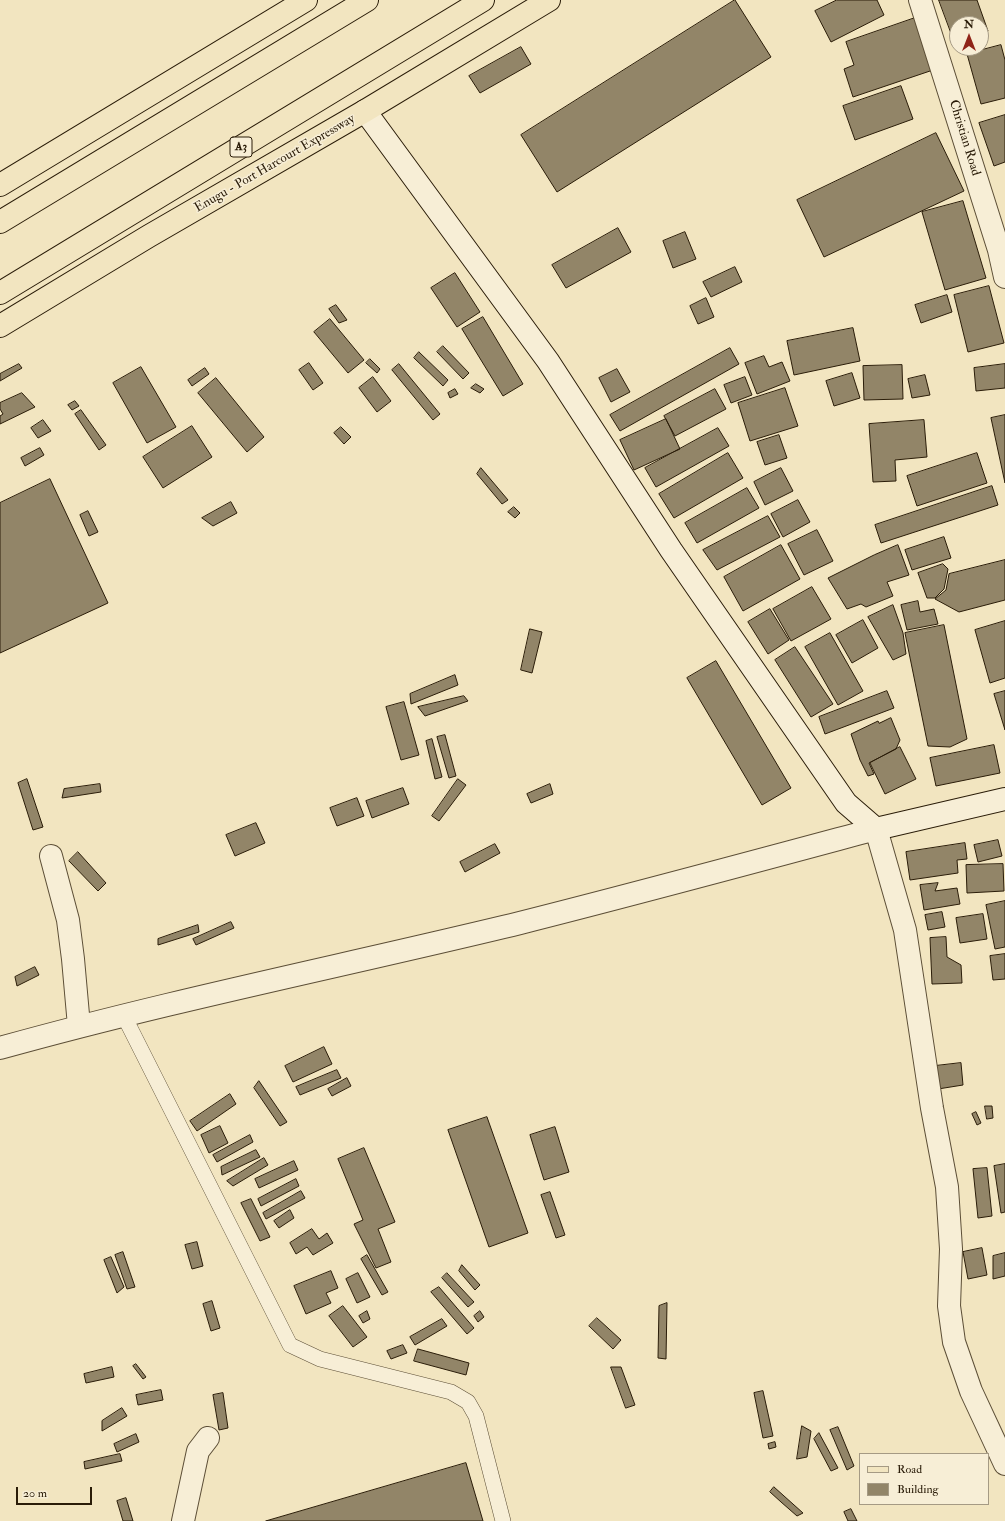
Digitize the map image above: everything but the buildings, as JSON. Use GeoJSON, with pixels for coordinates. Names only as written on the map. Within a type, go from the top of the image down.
{"type":"FeatureCollection","features":[{"type":"Feature","properties":{"kind":"main road"},"geometry":{"type":"LineString","coordinates":[[0,185],[306,0]]}},
{"type":"Feature","properties":{"kind":"main road"},"geometry":{"type":"LineString","coordinates":[[0,222],[367,0]]}},
{"type":"Feature","properties":{"kind":"main road","name":"A3"},"geometry":{"type":"LineString","coordinates":[[0,293],[483,0]]}},
{"type":"Feature","properties":{"kind":"main road","name":"Enugu - Port Harcourt Expressway"},"geometry":{"type":"LineString","coordinates":[[0,326],[149,236],[365,111],[549,0]]}},
{"type":"Feature","properties":{"kind":"street","name":"Christian Road"},"geometry":{"type":"LineString","coordinates":[[920,0],[999,250],[1005,277]]}},
{"type":"Feature","properties":{"kind":"street"},"geometry":{"type":"LineString","coordinates":[[365,111],[548,361],[671,550],[821,768],[846,803],[876,829],[905,930],[932,1108],[946,1187],[951,1249],[949,1306],[954,1342],[971,1391],[1005,1464]]}},
{"type":"Feature","properties":{"kind":"street"},"geometry":{"type":"LineString","coordinates":[[0,1048],[79,1026],[520,922],[710,874],[876,829],[1005,799]]}},
{"type":"Feature","properties":{"kind":"street"},"geometry":{"type":"LineString","coordinates":[[52,856],[68,920],[79,1026]]}},
{"type":"Feature","properties":{"kind":"street"},"geometry":{"type":"LineString","coordinates":[[183,1521],[198,1451],[208,1438]]}},
{"type":"Feature","properties":{"kind":"lane"},"geometry":{"type":"LineString","coordinates":[[124,1016],[290,1345],[320,1359],[451,1392],[468,1402],[476,1416],[503,1521]]}}]}
